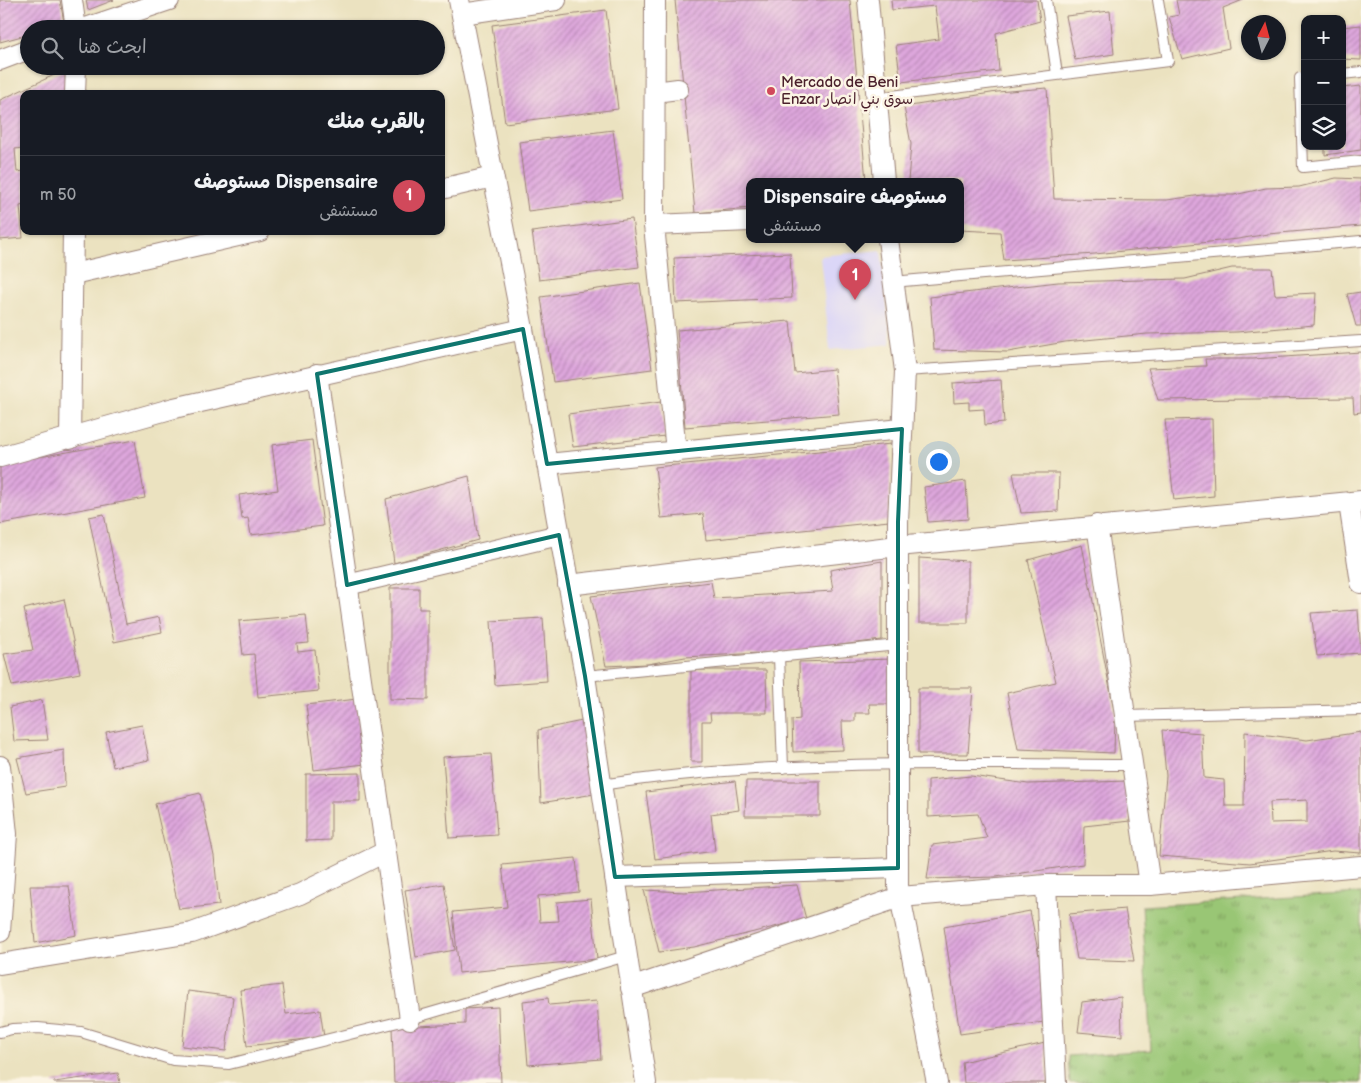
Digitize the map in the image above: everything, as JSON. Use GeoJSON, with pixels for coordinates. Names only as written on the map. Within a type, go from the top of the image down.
{"type":"FeatureCollection","features":[{"type":"Feature","properties":{"kind":"street"},"geometry":{"type":"LineString","coordinates":[[72,0],[75,20]]}},
{"type":"Feature","properties":{"kind":"street"},"geometry":{"type":"LineString","coordinates":[[110,20],[169,0]]}},
{"type":"Feature","properties":{"kind":"street"},"geometry":{"type":"LineString","coordinates":[[556,0],[460,7],[523,329],[586,676],[646,1083]]}},
{"type":"Feature","properties":{"kind":"street"},"geometry":{"type":"LineString","coordinates":[[655,0],[654,225],[676,452]]}},
{"type":"Feature","properties":{"kind":"street"},"geometry":{"type":"LineString","coordinates":[[868,0],[884,178]]}},
{"type":"Feature","properties":{"kind":"street"},"geometry":{"type":"LineString","coordinates":[[0,60],[20,52]]}},
{"type":"Feature","properties":{"kind":"street"},"geometry":{"type":"LineString","coordinates":[[75,90],[76,75]]}},
{"type":"Feature","properties":{"kind":"street"},"geometry":{"type":"LineString","coordinates":[[655,92],[678,89]]}},
{"type":"Feature","properties":{"kind":"street"},"geometry":{"type":"LineString","coordinates":[[445,188],[493,178]]}},
{"type":"Feature","properties":{"kind":"street"},"geometry":{"type":"LineString","coordinates":[[654,225],[746,221]]}},
{"type":"Feature","properties":{"kind":"street"},"geometry":{"type":"LineString","coordinates":[[70,439],[73,235]]}},
{"type":"Feature","properties":{"kind":"street"},"geometry":{"type":"LineString","coordinates":[[72,274],[243,235]]}},
{"type":"Feature","properties":{"kind":"street"},"geometry":{"type":"LineString","coordinates":[[888,243],[905,371],[898,546],[898,868],[900,897],[937,1083]]}},
{"type":"Feature","properties":{"kind":"street"},"geometry":{"type":"LineString","coordinates":[[0,457],[70,439],[174,408],[317,374],[523,329]]}},
{"type":"Feature","properties":{"kind":"street"},"geometry":{"type":"LineString","coordinates":[[317,374],[410,1020]]}},
{"type":"Feature","properties":{"kind":"street"},"geometry":{"type":"LineString","coordinates":[[547,464],[902,429]]}},
{"type":"Feature","properties":{"kind":"street"},"geometry":{"type":"LineString","coordinates":[[568,585],[898,546],[1098,525],[1355,502],[1361,583]]}},
{"type":"Feature","properties":{"kind":"street"},"geometry":{"type":"LineString","coordinates":[[1098,525],[1150,885]]}},
{"type":"Feature","properties":{"kind":"street"},"geometry":{"type":"LineString","coordinates":[[347,585],[560,535]]}},
{"type":"Feature","properties":{"kind":"street"},"geometry":{"type":"LineString","coordinates":[[0,766],[7,834],[0,932]]}},
{"type":"Feature","properties":{"kind":"street"},"geometry":{"type":"LineString","coordinates":[[0,964],[192,933],[300,894],[386,852]]}},
{"type":"Feature","properties":{"kind":"street"},"geometry":{"type":"LineString","coordinates":[[631,988],[900,897],[1046,885],[1150,885],[1361,866]]}},
{"type":"Feature","properties":{"kind":"street"},"geometry":{"type":"LineString","coordinates":[[615,877],[898,868]]}},
{"type":"Feature","properties":{"kind":"street"},"geometry":{"type":"LineString","coordinates":[[1046,885],[1056,1083]]}},
{"type":"Feature","properties":{"kind":"lane"},"geometry":{"type":"LineString","coordinates":[[1046,0],[1057,74]]}},
{"type":"Feature","properties":{"kind":"lane"},"geometry":{"type":"LineString","coordinates":[[876,98],[1168,61],[1158,0]]}},
{"type":"Feature","properties":{"kind":"lane"},"geometry":{"type":"LineString","coordinates":[[1346,74],[1361,72]]}},
{"type":"Feature","properties":{"kind":"lane"},"geometry":{"type":"LineString","coordinates":[[1301,78],[1303,167],[1361,161]]}},
{"type":"Feature","properties":{"kind":"lane"},"geometry":{"type":"LineString","coordinates":[[892,282],[1361,241]]}},
{"type":"Feature","properties":{"kind":"lane"},"geometry":{"type":"LineString","coordinates":[[905,371],[1361,342]]}},
{"type":"Feature","properties":{"kind":"lane"},"geometry":{"type":"LineString","coordinates":[[586,676],[898,645]]}},
{"type":"Feature","properties":{"kind":"lane"},"geometry":{"type":"LineString","coordinates":[[779,656],[783,768]]}},
{"type":"Feature","properties":{"kind":"lane"},"geometry":{"type":"LineString","coordinates":[[1125,716],[1361,710]]}},
{"type":"Feature","properties":{"kind":"lane"},"geometry":{"type":"LineString","coordinates":[[601,785],[673,774],[783,768],[898,764],[1132,765]]}},
{"type":"Feature","properties":{"kind":"lane"},"geometry":{"type":"LineString","coordinates":[[0,1032],[12,1029],[38,1028],[81,1032],[174,1060],[229,1064],[410,1020],[626,956]]}},
{"type":"Feature","properties":{"kind":"highlighted area"},"geometry":{"type":"Polygon","coordinates":[[[523,329],[547,464],[902,429],[898,522],[898,868],[615,877],[585,676],[559,535],[347,585],[317,374],[523,329]]]}},
{"type":"Feature","properties":{"kind":"shaded area"},"geometry":{"type":"Polygon","coordinates":[[[881,250],[891,344],[830,350],[820,256],[881,250]]]}},
{"type":"Feature","properties":{"kind":"green space"},"geometry":{"type":"Polygon","coordinates":[[[1361,893],[1361,1083],[1070,1083],[1068,1056],[1151,1050],[1142,906],[1361,893]]]}},
{"type":"Feature","properties":{"kind":"building"},"geometry":{"type":"Polygon","coordinates":[[[0,0],[60,0],[64,20],[20,20],[20,36],[0,42],[0,0]]]}},
{"type":"Feature","properties":{"kind":"building"},"geometry":{"type":"Polygon","coordinates":[[[86,0],[114,0],[88,10],[86,0]]]}},
{"type":"Feature","properties":{"kind":"building","name":"Mercado de Beni Enzar سوق بني انصار"},"geometry":{"type":"Polygon","coordinates":[[[675,0],[850,0],[866,178],[746,178],[746,208],[695,213],[675,0]]]}},
{"type":"Feature","properties":{"kind":"building"},"geometry":{"type":"Polygon","coordinates":[[[891,0],[1037,0],[1040,21],[996,33],[999,71],[901,82],[896,45],[939,39],[935,6],[892,10],[891,0]]]}},
{"type":"Feature","properties":{"kind":"building"},"geometry":{"type":"Polygon","coordinates":[[[1176,0],[1243,0],[1223,8],[1229,48],[1182,59],[1169,17],[1179,15],[1176,0]]]}},
{"type":"Feature","properties":{"kind":"building"},"geometry":{"type":"Polygon","coordinates":[[[606,10],[618,109],[505,123],[492,25],[606,10]]]}},
{"type":"Feature","properties":{"kind":"building"},"geometry":{"type":"Polygon","coordinates":[[[1110,11],[1114,54],[1075,60],[1066,16],[1110,11]]]}},
{"type":"Feature","properties":{"kind":"building"},"geometry":{"type":"Polygon","coordinates":[[[1361,25],[1361,60],[1346,59],[1346,27],[1361,25]]]}},
{"type":"Feature","properties":{"kind":"building"},"geometry":{"type":"Polygon","coordinates":[[[54,75],[65,75],[66,90],[22,90],[54,75]]]}},
{"type":"Feature","properties":{"kind":"building"},"geometry":{"type":"Polygon","coordinates":[[[1361,86],[1361,150],[1325,155],[1325,150],[1346,150],[1346,88],[1361,86]]]}},
{"type":"Feature","properties":{"kind":"building"},"geometry":{"type":"Polygon","coordinates":[[[1047,88],[1054,199],[1167,200],[1202,195],[1234,195],[1266,188],[1299,187],[1336,178],[1361,179],[1361,226],[1268,234],[1238,239],[1095,254],[1004,260],[1000,232],[964,230],[964,178],[908,178],[911,144],[904,107],[997,92],[1047,88]]]}},
{"type":"Feature","properties":{"kind":"building"},"geometry":{"type":"Polygon","coordinates":[[[20,91],[20,148],[15,149],[17,172],[20,172],[20,235],[23,235],[23,238],[0,240],[0,100],[20,91]]]}},
{"type":"Feature","properties":{"kind":"building"},"geometry":{"type":"Polygon","coordinates":[[[613,130],[622,199],[528,211],[519,142],[613,130]]]}},
{"type":"Feature","properties":{"kind":"building"},"geometry":{"type":"Polygon","coordinates":[[[632,219],[639,267],[539,280],[532,232],[632,219]]]}},
{"type":"Feature","properties":{"kind":"building"},"geometry":{"type":"Polygon","coordinates":[[[790,253],[792,298],[676,303],[674,258],[790,253]]]}},
{"type":"Feature","properties":{"kind":"building"},"geometry":{"type":"Polygon","coordinates":[[[1232,268],[1272,268],[1275,295],[1316,293],[1314,325],[1237,332],[1147,334],[1065,342],[1008,352],[934,350],[930,297],[1058,282],[1185,279],[1232,268]]]}},
{"type":"Feature","properties":{"kind":"building"},"geometry":{"type":"Polygon","coordinates":[[[640,283],[652,369],[553,382],[541,297],[640,283]]]}},
{"type":"Feature","properties":{"kind":"building"},"geometry":{"type":"Polygon","coordinates":[[[1361,292],[1361,326],[1356,326],[1347,294],[1361,292]]]}},
{"type":"Feature","properties":{"kind":"building"},"geometry":{"type":"Polygon","coordinates":[[[790,321],[795,373],[834,369],[839,414],[685,427],[677,330],[790,321]]]}},
{"type":"Feature","properties":{"kind":"building"},"geometry":{"type":"Polygon","coordinates":[[[1361,352],[1361,412],[1354,413],[1353,398],[1158,400],[1148,368],[1206,366],[1205,359],[1253,359],[1361,352]]]}},
{"type":"Feature","properties":{"kind":"building"},"geometry":{"type":"Polygon","coordinates":[[[1001,380],[1004,423],[985,425],[984,409],[969,410],[969,402],[954,403],[953,383],[1001,380]]]}},
{"type":"Feature","properties":{"kind":"building"},"geometry":{"type":"Polygon","coordinates":[[[661,402],[665,436],[573,447],[568,414],[661,402]]]}},
{"type":"Feature","properties":{"kind":"building"},"geometry":{"type":"Polygon","coordinates":[[[1212,419],[1214,496],[1174,500],[1165,420],[1212,419]]]}},
{"type":"Feature","properties":{"kind":"building"},"geometry":{"type":"Polygon","coordinates":[[[135,440],[145,498],[0,524],[0,464],[135,440]]]}},
{"type":"Feature","properties":{"kind":"building"},"geometry":{"type":"Polygon","coordinates":[[[312,440],[323,526],[251,535],[248,518],[242,519],[239,495],[278,490],[272,445],[312,440]]]}},
{"type":"Feature","properties":{"kind":"building"},"geometry":{"type":"Polygon","coordinates":[[[891,444],[889,521],[706,540],[703,514],[661,518],[655,467],[891,444]]]}},
{"type":"Feature","properties":{"kind":"building"},"geometry":{"type":"Polygon","coordinates":[[[1013,473],[1059,473],[1058,511],[1021,513],[1013,473]]]}},
{"type":"Feature","properties":{"kind":"building"},"geometry":{"type":"Polygon","coordinates":[[[469,476],[478,540],[394,563],[386,499],[469,476]]]}},
{"type":"Feature","properties":{"kind":"building"},"geometry":{"type":"Polygon","coordinates":[[[966,481],[968,519],[928,522],[924,487],[966,481]]]}},
{"type":"Feature","properties":{"kind":"building"},"geometry":{"type":"Polygon","coordinates":[[[104,514],[126,624],[159,617],[162,632],[114,642],[89,517],[104,514]]]}},
{"type":"Feature","properties":{"kind":"building"},"geometry":{"type":"Polygon","coordinates":[[[1082,545],[1115,715],[1114,753],[1018,749],[1007,693],[1056,682],[1028,560],[1082,545]]]}},
{"type":"Feature","properties":{"kind":"building"},"geometry":{"type":"Polygon","coordinates":[[[919,558],[968,561],[968,623],[919,623],[919,558]]]}},
{"type":"Feature","properties":{"kind":"building"},"geometry":{"type":"Polygon","coordinates":[[[882,561],[882,640],[781,652],[685,657],[648,664],[606,666],[591,596],[711,582],[714,598],[833,591],[830,570],[882,561]]]}},
{"type":"Feature","properties":{"kind":"building"},"geometry":{"type":"Polygon","coordinates":[[[390,588],[419,588],[419,609],[428,609],[428,700],[390,699],[390,588]]]}},
{"type":"Feature","properties":{"kind":"building"},"geometry":{"type":"Polygon","coordinates":[[[64,599],[80,673],[12,686],[4,654],[33,650],[24,609],[64,599]]]}},
{"type":"Feature","properties":{"kind":"building"},"geometry":{"type":"Polygon","coordinates":[[[1358,610],[1361,653],[1317,656],[1311,613],[1358,610]]]}},
{"type":"Feature","properties":{"kind":"building"},"geometry":{"type":"Polygon","coordinates":[[[306,615],[309,643],[297,644],[298,652],[315,650],[319,691],[258,697],[254,654],[243,655],[239,621],[306,615]]]}},
{"type":"Feature","properties":{"kind":"building"},"geometry":{"type":"Polygon","coordinates":[[[543,618],[547,681],[495,685],[491,621],[543,618]]]}},
{"type":"Feature","properties":{"kind":"building"},"geometry":{"type":"Polygon","coordinates":[[[892,659],[893,704],[869,704],[870,713],[855,713],[855,721],[842,721],[843,750],[793,752],[792,720],[800,719],[799,662],[892,659]]]}},
{"type":"Feature","properties":{"kind":"building"},"geometry":{"type":"Polygon","coordinates":[[[691,670],[766,670],[767,713],[710,713],[711,721],[702,721],[702,762],[691,762],[691,670]]]}},
{"type":"Feature","properties":{"kind":"building"},"geometry":{"type":"Polygon","coordinates":[[[918,688],[973,688],[968,754],[918,754],[918,688]]]}},
{"type":"Feature","properties":{"kind":"building"},"geometry":{"type":"Polygon","coordinates":[[[357,699],[365,764],[314,770],[306,705],[357,699]]]}},
{"type":"Feature","properties":{"kind":"building"},"geometry":{"type":"Polygon","coordinates":[[[42,700],[48,740],[14,741],[10,707],[42,700]]]}},
{"type":"Feature","properties":{"kind":"building"},"geometry":{"type":"Polygon","coordinates":[[[587,720],[594,794],[541,803],[538,730],[587,720]]]}},
{"type":"Feature","properties":{"kind":"building"},"geometry":{"type":"Polygon","coordinates":[[[142,725],[149,760],[113,767],[106,732],[142,725]]]}},
{"type":"Feature","properties":{"kind":"building"},"geometry":{"type":"Polygon","coordinates":[[[1162,730],[1202,733],[1204,778],[1224,780],[1225,806],[1244,806],[1245,732],[1307,740],[1361,732],[1361,853],[1333,851],[1250,863],[1159,856],[1166,776],[1162,730]],[[1307,800],[1270,802],[1271,823],[1307,822],[1307,800]]]}},
{"type":"Feature","properties":{"kind":"building"},"geometry":{"type":"Polygon","coordinates":[[[64,750],[65,787],[26,793],[17,758],[64,750]]]}},
{"type":"Feature","properties":{"kind":"building"},"geometry":{"type":"Polygon","coordinates":[[[491,754],[497,835],[449,838],[443,757],[491,754]]]}},
{"type":"Feature","properties":{"kind":"building"},"geometry":{"type":"Polygon","coordinates":[[[360,773],[360,801],[331,801],[331,840],[306,841],[306,774],[360,773]]]}},
{"type":"Feature","properties":{"kind":"building"},"geometry":{"type":"Polygon","coordinates":[[[971,776],[1028,784],[1128,781],[1130,821],[1084,826],[1083,864],[996,877],[927,879],[932,845],[987,838],[978,814],[928,817],[928,780],[971,776]]]}},
{"type":"Feature","properties":{"kind":"building"},"geometry":{"type":"Polygon","coordinates":[[[735,781],[739,810],[711,814],[715,851],[655,859],[646,792],[735,781]]]}},
{"type":"Feature","properties":{"kind":"building"},"geometry":{"type":"Polygon","coordinates":[[[746,781],[820,781],[820,816],[745,816],[746,781]]]}},
{"type":"Feature","properties":{"kind":"building"},"geometry":{"type":"Polygon","coordinates":[[[200,793],[214,856],[219,905],[179,909],[155,804],[200,793]]]}},
{"type":"Feature","properties":{"kind":"building"},"geometry":{"type":"Polygon","coordinates":[[[576,858],[579,892],[538,896],[540,922],[559,921],[557,902],[591,899],[597,959],[459,973],[453,912],[507,907],[502,865],[576,858]]]}},
{"type":"Feature","properties":{"kind":"building"},"geometry":{"type":"Polygon","coordinates":[[[444,884],[455,950],[416,957],[405,890],[444,884]]]}},
{"type":"Feature","properties":{"kind":"building"},"geometry":{"type":"Polygon","coordinates":[[[797,885],[806,919],[694,947],[659,952],[644,890],[684,892],[797,885]]]}},
{"type":"Feature","properties":{"kind":"building"},"geometry":{"type":"Polygon","coordinates":[[[30,886],[69,886],[76,935],[35,943],[30,886]]]}},
{"type":"Feature","properties":{"kind":"building"},"geometry":{"type":"Polygon","coordinates":[[[1125,909],[1134,961],[1077,959],[1069,914],[1125,909]]]}},
{"type":"Feature","properties":{"kind":"building"},"geometry":{"type":"Polygon","coordinates":[[[1030,911],[1044,981],[1044,1022],[960,1034],[944,927],[1030,911]]]}},
{"type":"Feature","properties":{"kind":"building"},"geometry":{"type":"Polygon","coordinates":[[[282,985],[286,1014],[320,1010],[324,1037],[247,1046],[240,990],[282,985]]]}},
{"type":"Feature","properties":{"kind":"building"},"geometry":{"type":"Polygon","coordinates":[[[188,991],[233,997],[226,1051],[182,1046],[188,991]]]}},
{"type":"Feature","properties":{"kind":"building"},"geometry":{"type":"Polygon","coordinates":[[[1121,997],[1122,1036],[1078,1032],[1082,1002],[1121,997]]]}},
{"type":"Feature","properties":{"kind":"building"},"geometry":{"type":"Polygon","coordinates":[[[548,998],[549,1005],[597,1001],[601,1059],[528,1065],[523,1001],[548,998]]]}},
{"type":"Feature","properties":{"kind":"building"},"geometry":{"type":"Polygon","coordinates":[[[498,1007],[501,1083],[394,1083],[392,1027],[465,1024],[465,1009],[498,1007]]]}},
{"type":"Feature","properties":{"kind":"building"},"geometry":{"type":"Polygon","coordinates":[[[1045,1043],[1048,1083],[964,1083],[962,1062],[1045,1043]]]}},
{"type":"Feature","properties":{"kind":"building"},"geometry":{"type":"Polygon","coordinates":[[[118,1073],[120,1083],[54,1083],[54,1082],[118,1073]]]}},
{"type":"Feature","properties":{"kind":"place","name":"Mercado de Beni Enzar سوق بني انصار"},"geometry":{"type":"Point","coordinates":[771,91]}},
{"type":"Feature","properties":{"kind":"place","name":"Dispensaire مستوصف"},"geometry":{"type":"Point","coordinates":[855,300]}}]}
